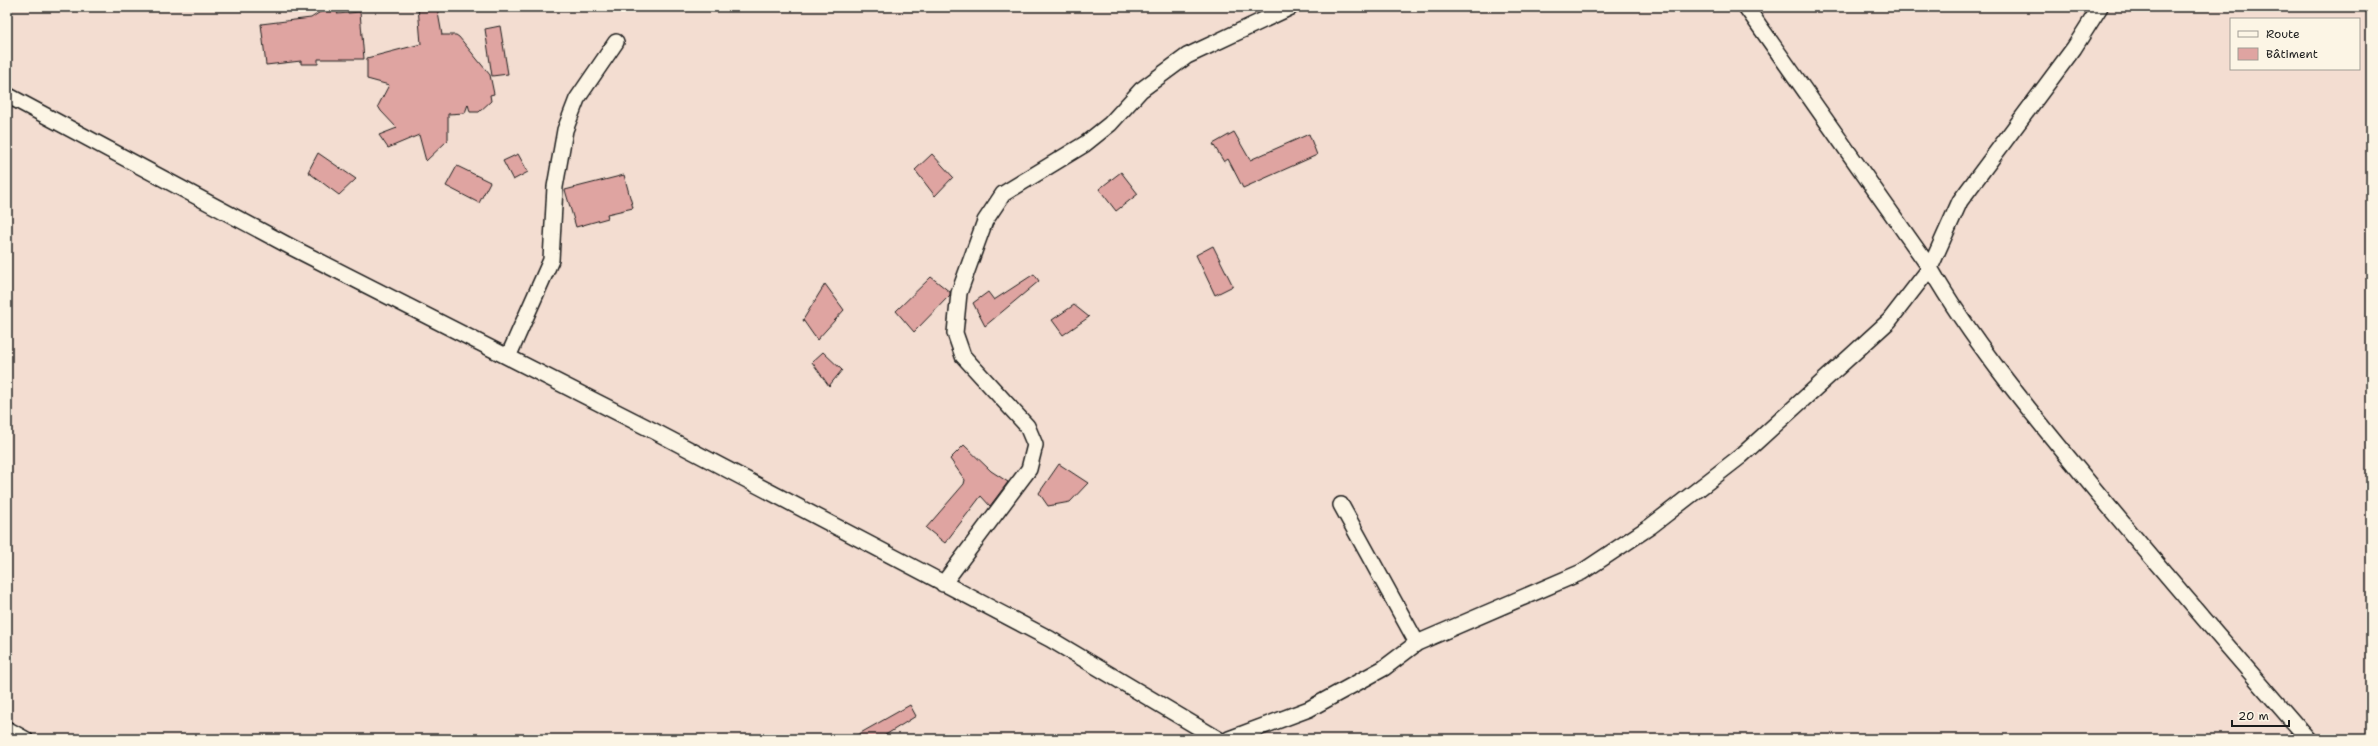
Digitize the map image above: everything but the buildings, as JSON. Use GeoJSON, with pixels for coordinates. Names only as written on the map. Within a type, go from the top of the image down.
{"type":"FeatureCollection","features":[{"type":"Feature","properties":{"kind":"street"},"geometry":{"type":"LineString","coordinates":[[943,584],[1029,469],[1034,445],[1027,426],[963,356],[955,333],[959,293],[985,221],[1003,194],[1085,144],[1110,124],[1141,90],[1187,56],[1291,7]]}},
{"type":"Feature","properties":{"kind":"street"},"geometry":{"type":"LineString","coordinates":[[1746,7],[1930,268],[1948,300],[2034,416],[2134,538],[2308,739]]}},
{"type":"Feature","properties":{"kind":"street"},"geometry":{"type":"LineString","coordinates":[[1229,739],[1309,709],[1384,668],[1417,643],[1582,572],[1651,526],[1741,456],[1889,321],[1930,268],[1960,201],[2074,48],[2100,7]]}},
{"type":"Feature","properties":{"kind":"street"},"geometry":{"type":"LineString","coordinates":[[508,357],[551,260],[555,186],[565,130],[576,99],[616,42]]}},
{"type":"Feature","properties":{"kind":"street"},"geometry":{"type":"LineString","coordinates":[[7,95],[293,248],[661,435],[1050,639],[1218,739]]}},
{"type":"Feature","properties":{"kind":"street"},"geometry":{"type":"LineString","coordinates":[[1341,505],[1417,643]]}},
{"type":"Feature","properties":{"kind":"street"},"geometry":{"type":"LineString","coordinates":[[7,729],[25,739]]}}]}
